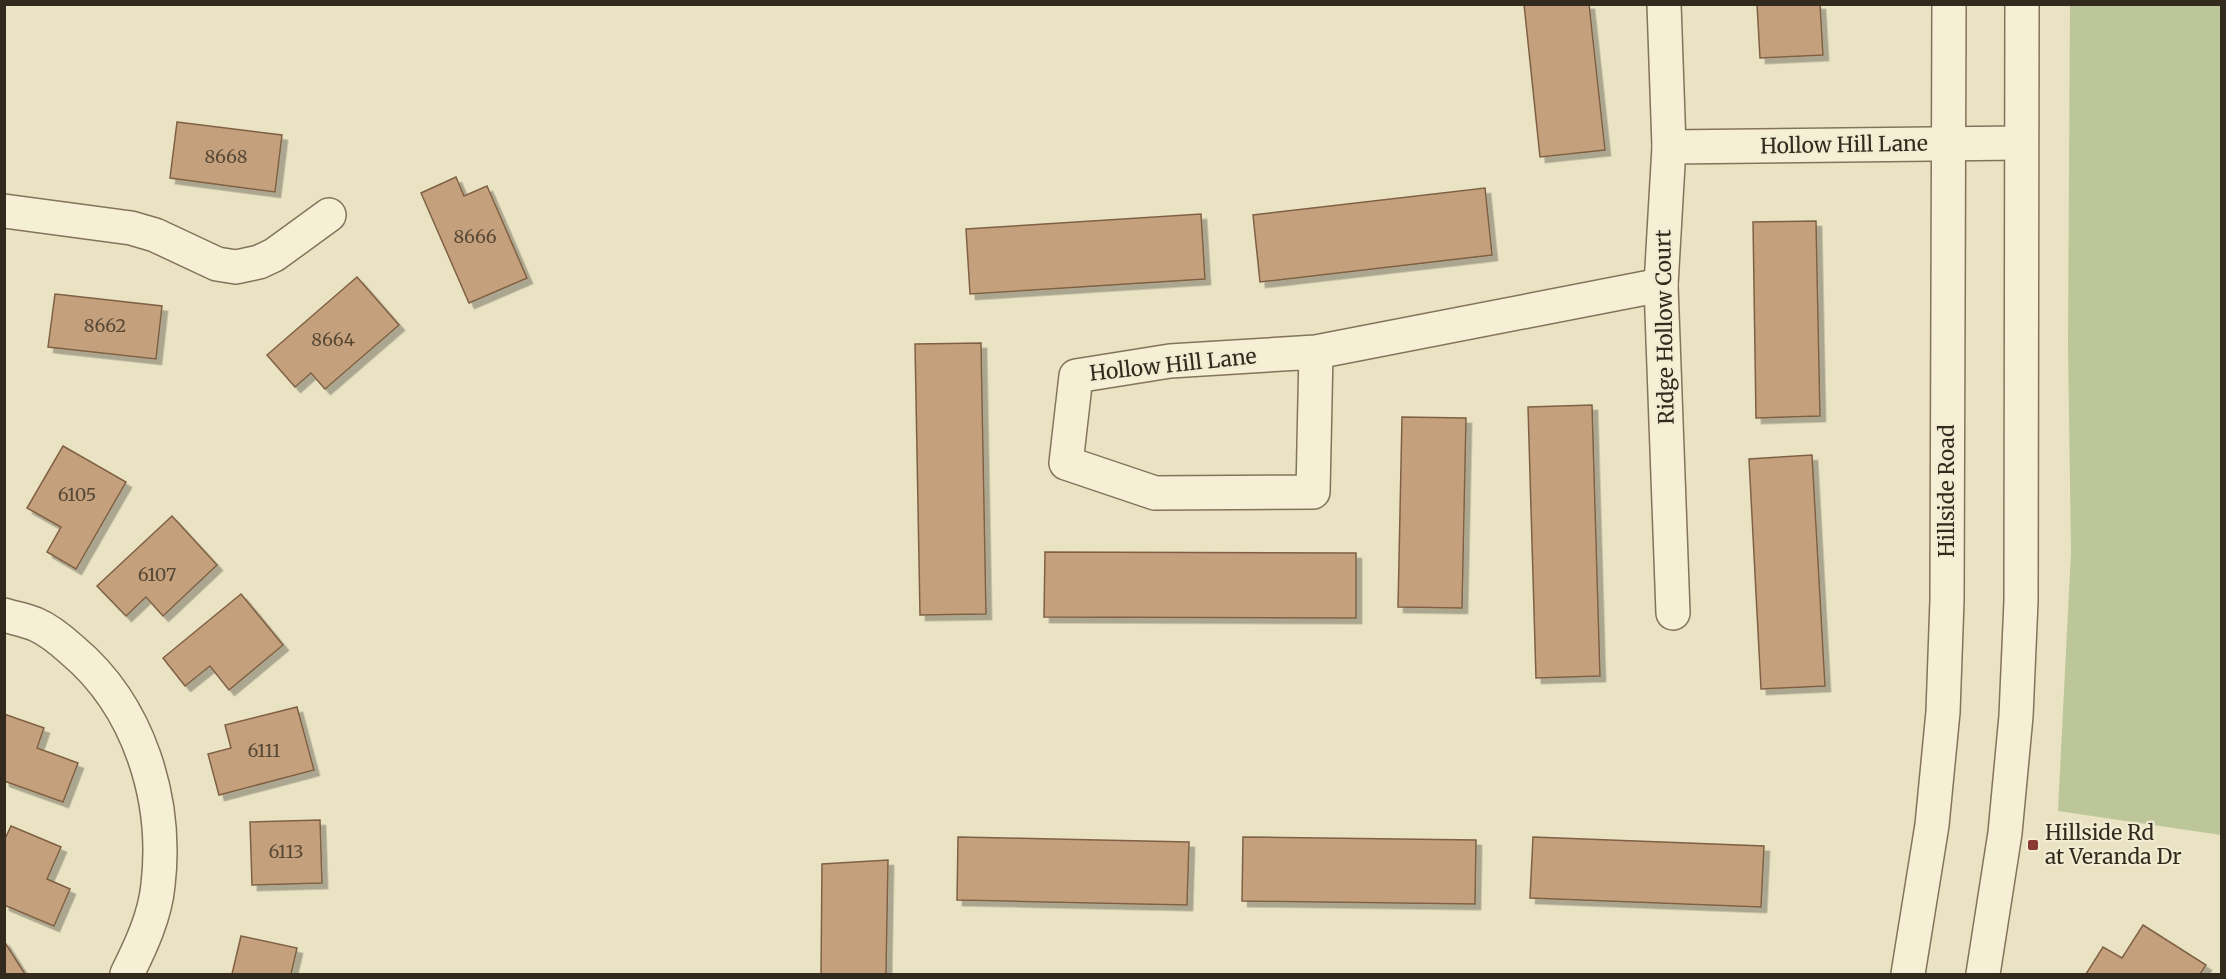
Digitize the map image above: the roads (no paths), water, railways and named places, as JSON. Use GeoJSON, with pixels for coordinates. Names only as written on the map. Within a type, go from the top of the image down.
{"type":"FeatureCollection","features":[{"type":"Feature","properties":{"kind":"street","name":"Ridge Hollow Court"},"geometry":{"type":"LineString","coordinates":[[1664,4],[1668,147],[1661,285],[1673,613]]}},
{"type":"Feature","properties":{"kind":"street","name":"Hillside Road"},"geometry":{"type":"LineString","coordinates":[[1908,975],[1932,825],[1943,711],[1947,600],[1949,4]]}},
{"type":"Feature","properties":{"kind":"street"},"geometry":{"type":"LineString","coordinates":[[1983,975],[2005,833],[2017,705],[2021,601],[2022,4]]}},
{"type":"Feature","properties":{"kind":"street","name":"Hollow Hill Lane"},"geometry":{"type":"LineString","coordinates":[[1668,147],[2020,143]]}},
{"type":"Feature","properties":{"kind":"street"},"geometry":{"type":"LineString","coordinates":[[4,211],[131,228],[155,235],[217,264],[236,267],[259,262],[274,255],[329,215]]}},
{"type":"Feature","properties":{"kind":"street","name":"Hollow Hill Lane"},"geometry":{"type":"LineString","coordinates":[[1316,352],[1312,492],[1155,493],[1066,463],[1076,376],[1170,361],[1316,352],[1661,285]]}},
{"type":"Feature","properties":{"kind":"street"},"geometry":{"type":"LineString","coordinates":[[4,615],[35,624],[54,635],[86,662],[108,687],[125,714],[152,779],[160,831],[158,885],[151,918],[140,950],[127,975]]}},
{"type":"Feature","properties":{"kind":"place","name":"Hillside Rd at Veranda Dr"},"geometry":{"type":"Point","coordinates":[2033,845]}}]}
